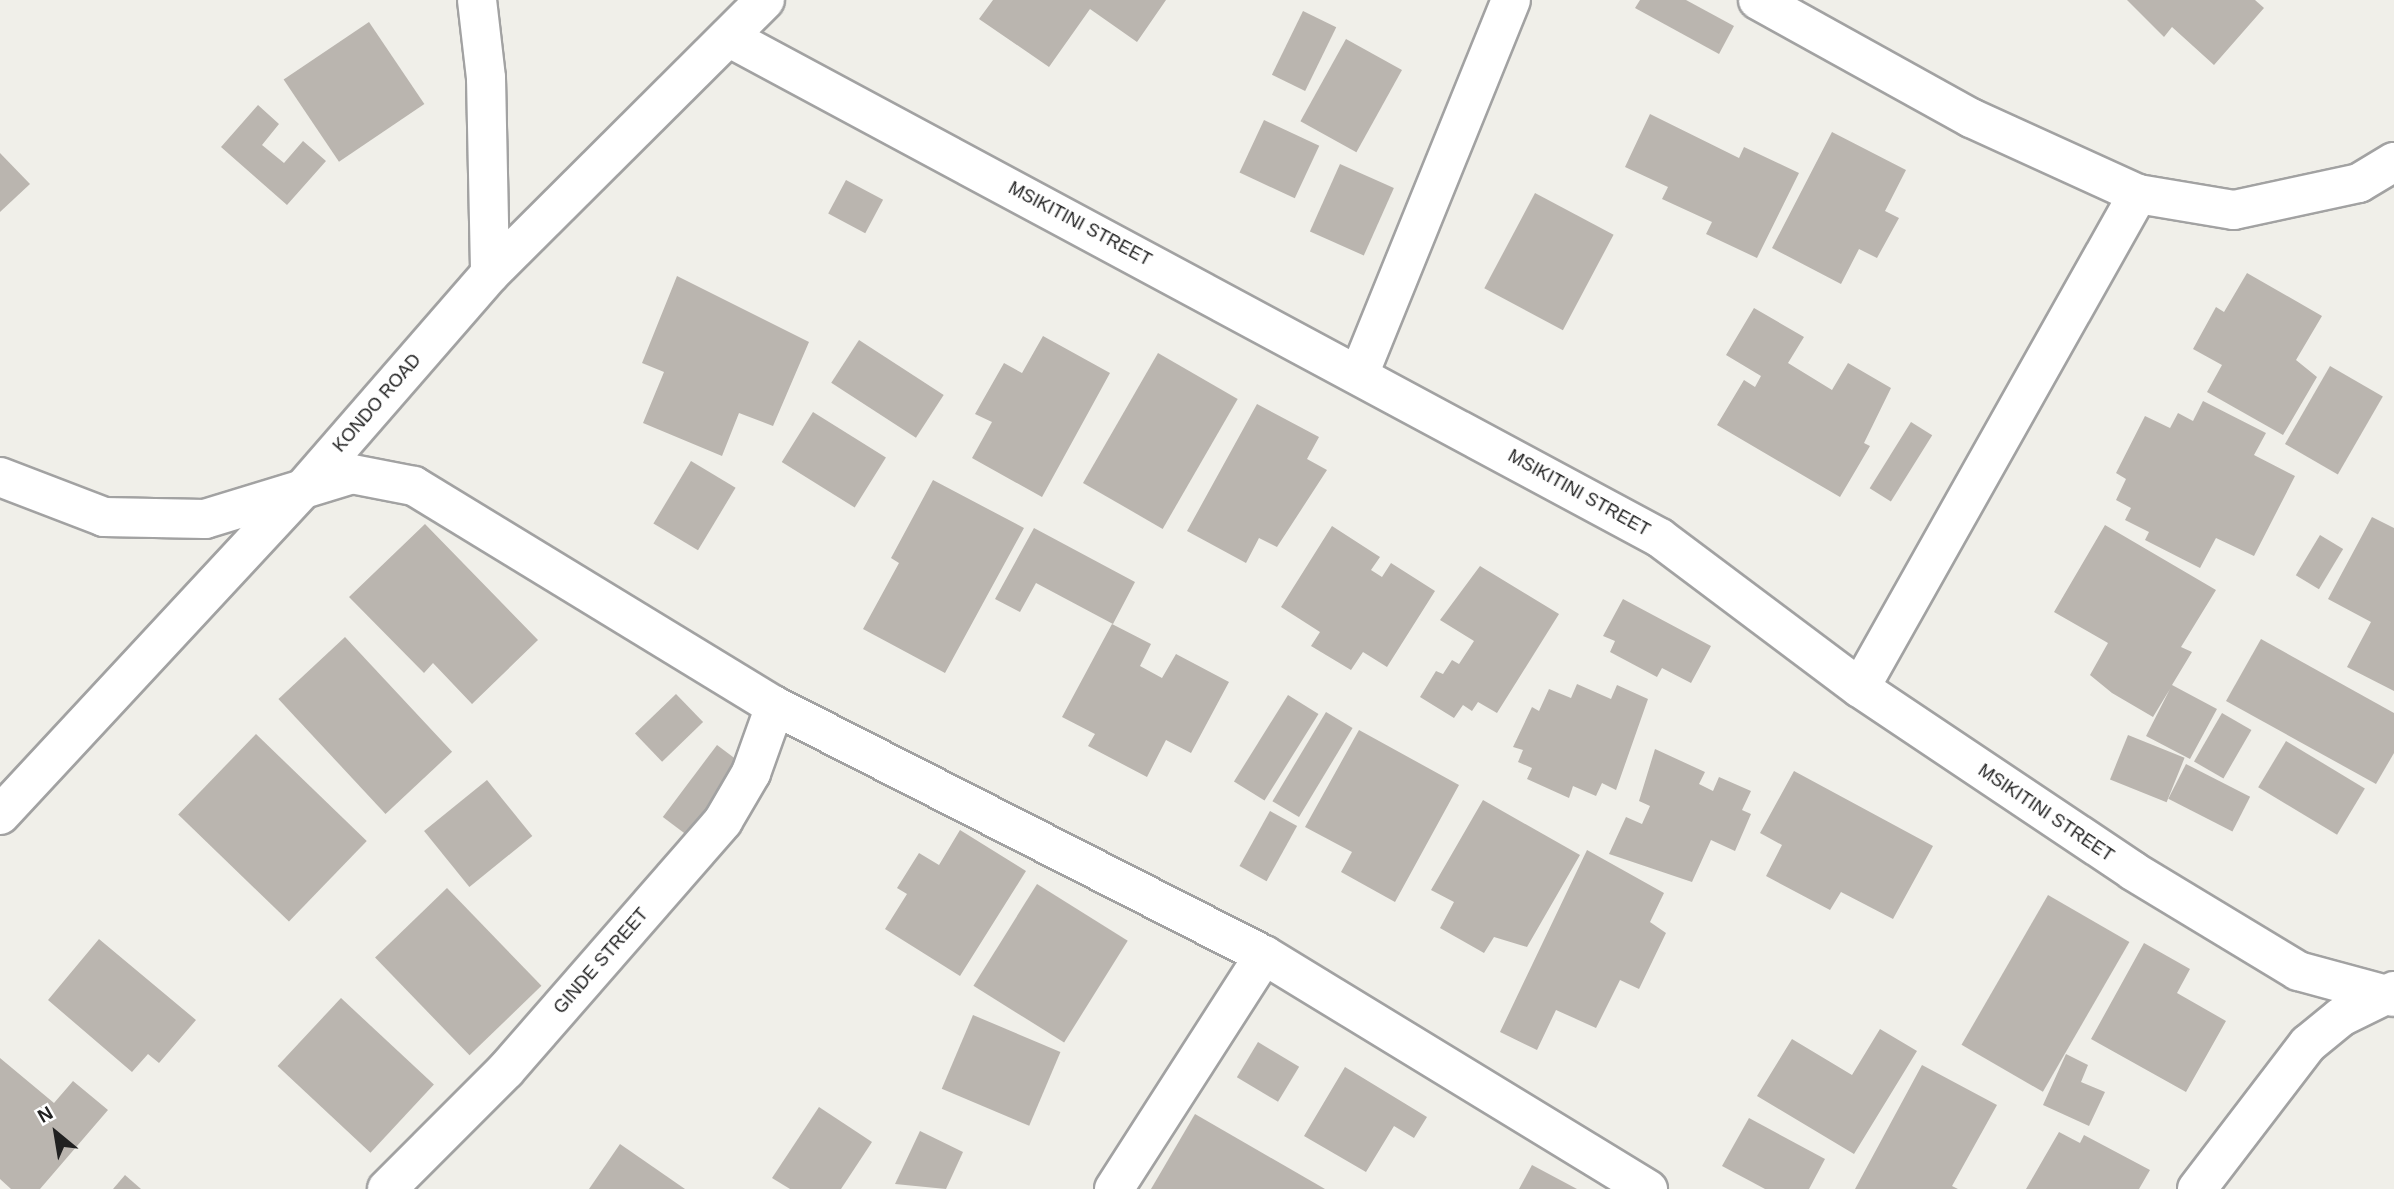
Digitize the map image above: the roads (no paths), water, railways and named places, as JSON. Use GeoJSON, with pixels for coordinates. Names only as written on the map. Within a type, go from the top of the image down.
{"type":"FeatureCollection","features":[{"type":"Feature","properties":{"kind":"street"},"geometry":{"type":"LineString","coordinates":[[477,0],[486,78],[490,274]]}},
{"type":"Feature","properties":{"kind":"street","name":"KONDO ROAD"},"geometry":{"type":"LineString","coordinates":[[0,815],[303,489],[490,274],[730,38],[765,0]]}},
{"type":"Feature","properties":{"kind":"street"},"geometry":{"type":"LineString","coordinates":[[1360,372],[1511,0]]}},
{"type":"Feature","properties":{"kind":"street"},"geometry":{"type":"LineString","coordinates":[[1758,0],[1971,118],[2138,194],[2234,210],[2359,183],[2394,162]]}},
{"type":"Feature","properties":{"kind":"street","name":"MSIKITINI STREET"},"geometry":{"type":"LineString","coordinates":[[730,38],[1360,372],[1660,538],[1860,688],[2133,871],[2298,971],[2391,995]]}},
{"type":"Feature","properties":{"kind":"street"},"geometry":{"type":"LineString","coordinates":[[1860,688],[2138,194]]}},
{"type":"Feature","properties":{"kind":"street"},"geometry":{"type":"LineString","coordinates":[[0,477],[104,517],[205,519],[352,474],[414,486],[775,706],[1264,955],[1648,1189]]}},
{"type":"Feature","properties":{"kind":"street","name":"GINDE STREET"},"geometry":{"type":"LineString","coordinates":[[387,1189],[506,1070],[723,821],[751,774],[775,706]]}},
{"type":"Feature","properties":{"kind":"street"},"geometry":{"type":"LineString","coordinates":[[1114,1189],[1264,955]]}},
{"type":"Feature","properties":{"kind":"street"},"geometry":{"type":"LineString","coordinates":[[2197,1189],[2308,1044],[2342,1017],[2391,995]]}}]}
